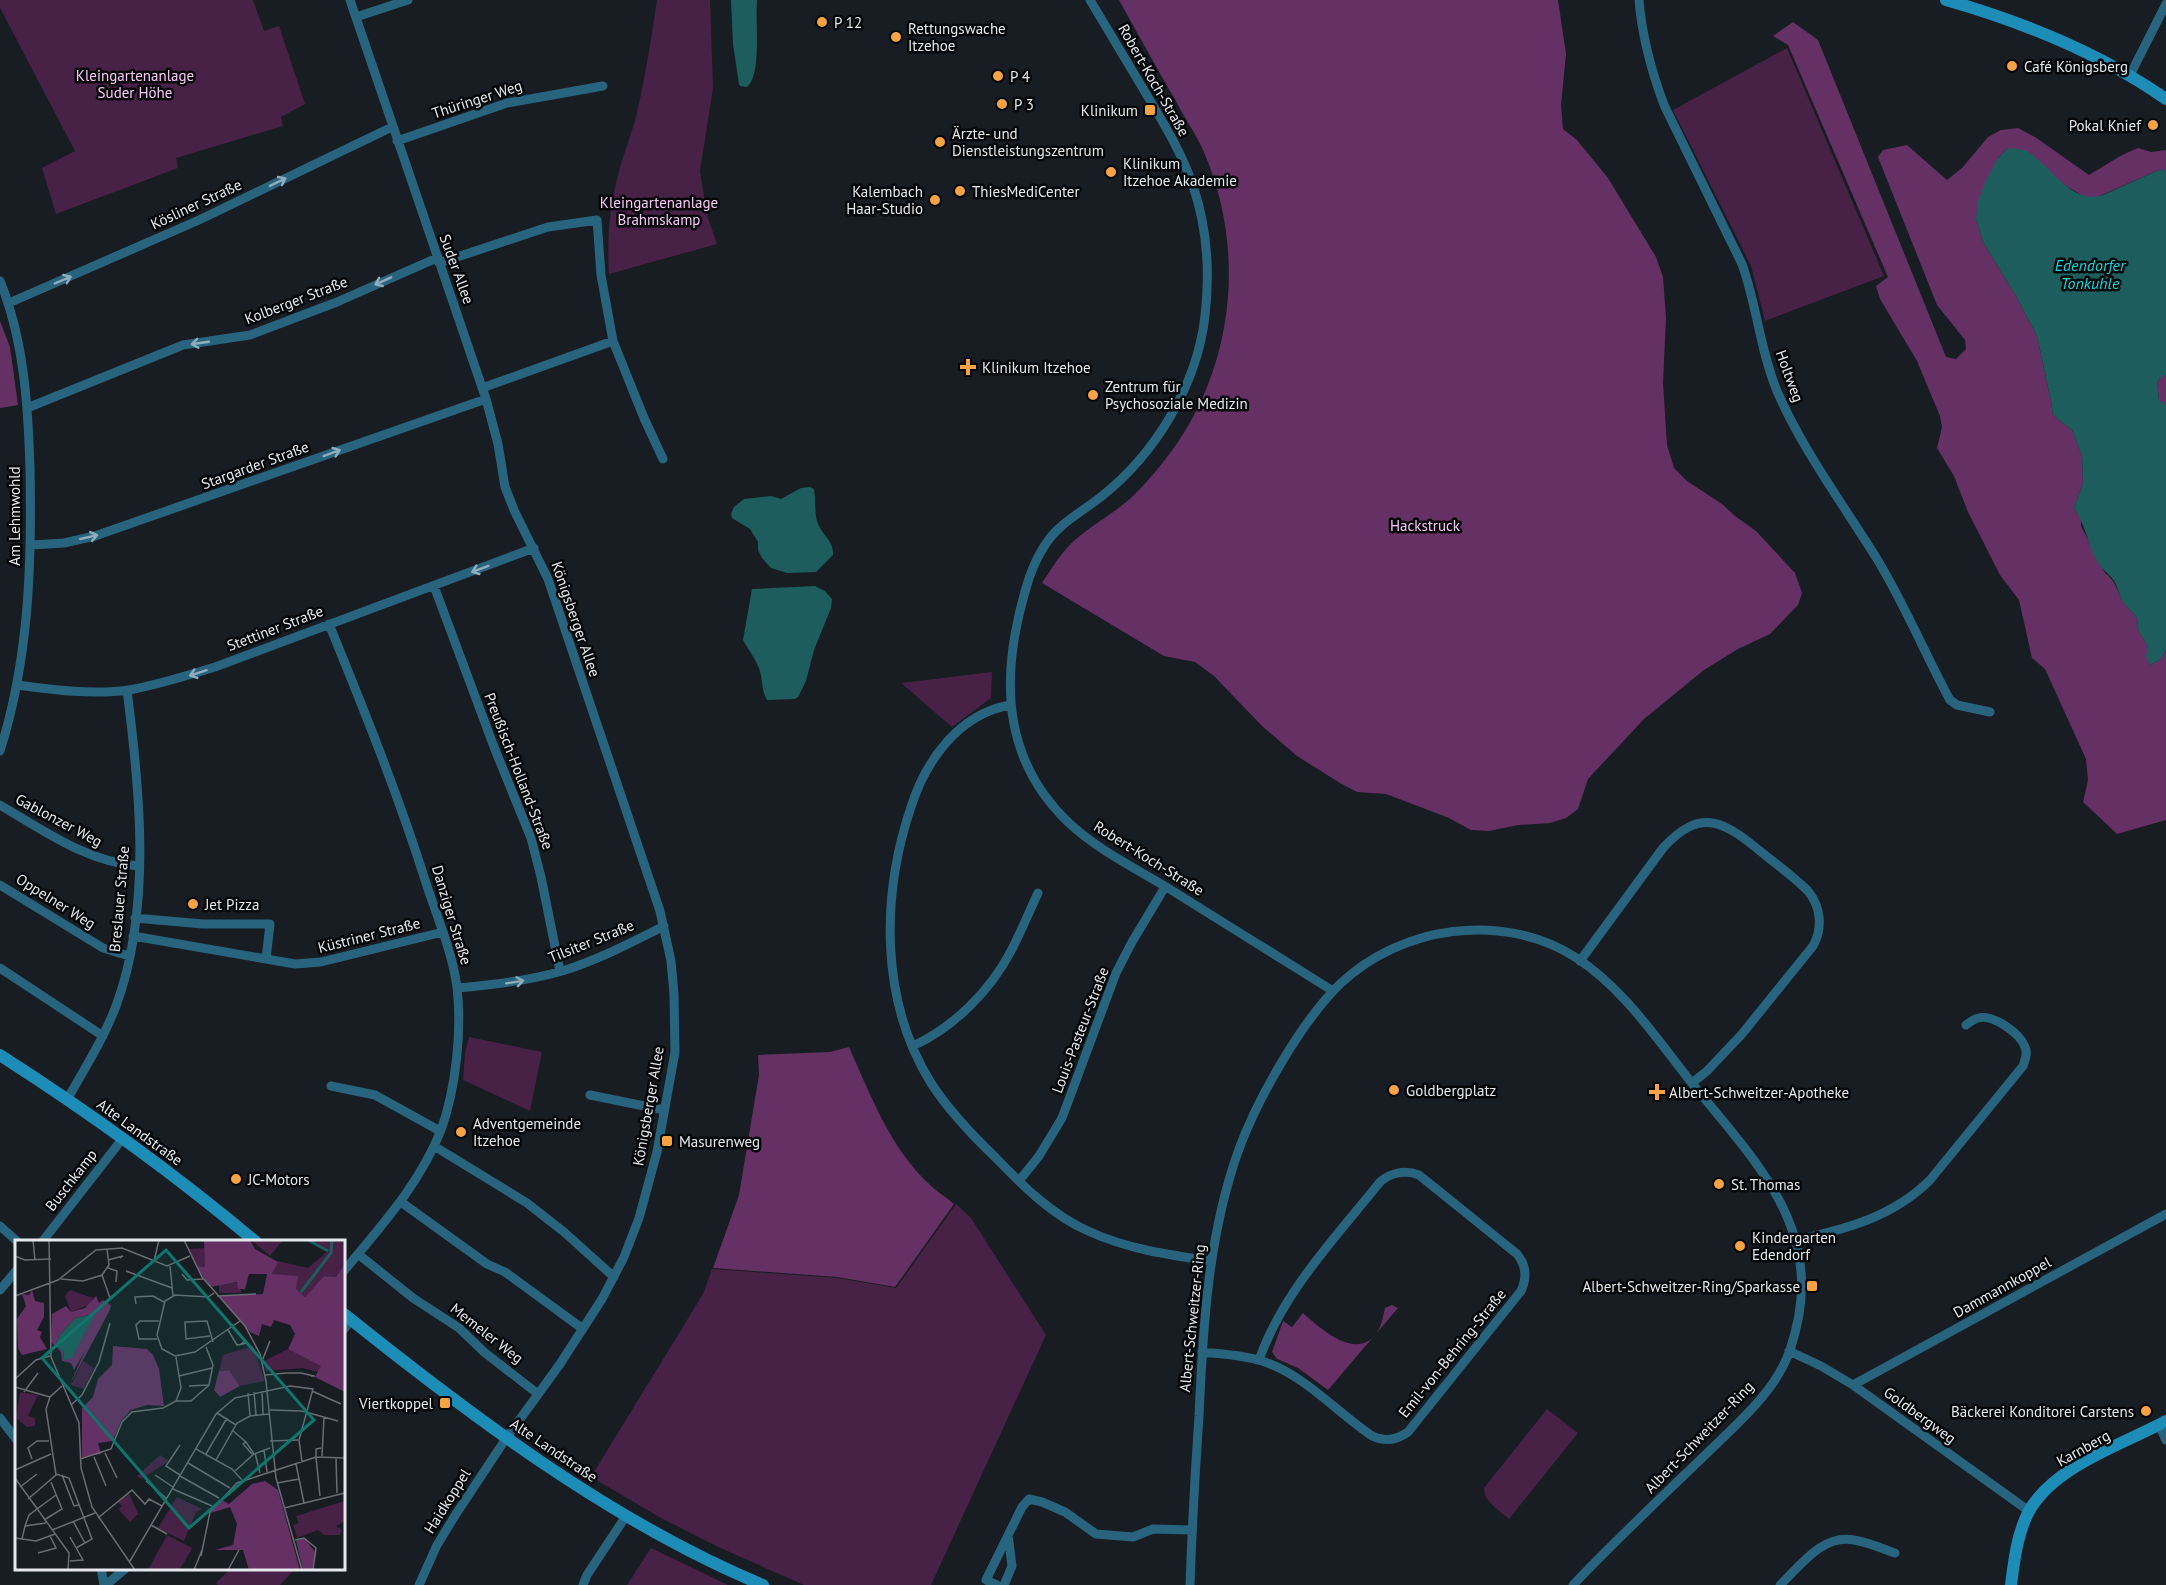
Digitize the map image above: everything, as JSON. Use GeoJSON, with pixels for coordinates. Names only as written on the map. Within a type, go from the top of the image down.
{"type":"FeatureCollection","features":[{"type":"Feature","properties":{"kind":"street","name":"Suder Allee"},"geometry":{"type":"LineString","coordinates":[[350,0],[486,399],[498,444],[505,487],[534,548]]}},
{"type":"Feature","properties":{"kind":"street"},"geometry":{"type":"LineString","coordinates":[[356,17],[408,0]]}},
{"type":"Feature","properties":{"kind":"street","name":"Robert-Koch-Straße"},"geometry":{"type":"LineString","coordinates":[[1090,0],[1169,133],[1192,182],[1206,248],[1208,272],[1205,316],[1193,368],[1183,392],[1161,430],[1120,480],[1101,497],[1063,524],[1046,543],[1033,566],[1025,587],[1010,666],[1010,705],[1021,751],[1057,810],[1094,843],[1333,991]]}},
{"type":"Feature","properties":{"kind":"street","name":"Holtweg"},"geometry":{"type":"LineString","coordinates":[[1639,0],[1645,44],[1664,105],[1742,264],[1769,370],[1788,416],[1881,565],[1911,619],[1950,700],[1957,705],[1990,712]]}},
{"type":"Feature","properties":{"kind":"street"},"geometry":{"type":"LineString","coordinates":[[1946,0],[2026,27],[2087,53],[2130,75],[2166,99]]}},
{"type":"Feature","properties":{"kind":"street"},"geometry":{"type":"LineString","coordinates":[[2130,75],[2166,4]]}},
{"type":"Feature","properties":{"kind":"street","name":"Thüringer Weg"},"geometry":{"type":"LineString","coordinates":[[397,141],[507,102],[603,86]]}},
{"type":"Feature","properties":{"kind":"street","name":"Kösliner Straße"},"geometry":{"type":"LineString","coordinates":[[9,303],[199,220],[392,127]]}},
{"type":"Feature","properties":{"kind":"street","name":"Kolberger Straße"},"geometry":{"type":"LineString","coordinates":[[27,408],[183,345],[249,335],[438,261],[548,227],[597,220],[601,275],[613,341]]}},
{"type":"Feature","properties":{"kind":"street","name":"Am Lehmwohld"},"geometry":{"type":"LineString","coordinates":[[0,281],[9,303],[22,361],[27,408],[31,545],[26,629],[18,685],[0,751]]}},
{"type":"Feature","properties":{"kind":"street"},"geometry":{"type":"LineString","coordinates":[[482,388],[613,341],[663,459]]}},
{"type":"Feature","properties":{"kind":"street","name":"Stargarder Straße"},"geometry":{"type":"LineString","coordinates":[[31,545],[64,543],[95,536],[486,399]]}},
{"type":"Feature","properties":{"kind":"street","name":"Stettiner Straße"},"geometry":{"type":"LineString","coordinates":[[18,685],[84,691],[127,690],[162,683],[214,668],[534,548]]}},
{"type":"Feature","properties":{"kind":"street","name":"Königsberger Allee"},"geometry":{"type":"LineString","coordinates":[[507,1437],[583,1329],[614,1277],[631,1241],[644,1203],[675,1052],[674,994],[671,961],[664,926],[552,589],[534,548]]}},
{"type":"Feature","properties":{"kind":"street","name":"Preußisch-Holland-Straße"},"geometry":{"type":"LineString","coordinates":[[434,586],[494,747],[531,838],[542,877],[560,971]]}},
{"type":"Feature","properties":{"kind":"street","name":"Danziger Straße"},"geometry":{"type":"LineString","coordinates":[[328,624],[395,789],[451,958],[457,988],[458,1030],[453,1083],[440,1131],[434,1146],[401,1202],[345,1270]]}},
{"type":"Feature","properties":{"kind":"street","name":"Breslauer Straße"},"geometry":{"type":"LineString","coordinates":[[68,1098],[103,1036],[116,1006],[133,936],[139,866],[140,807],[127,690]]}},
{"type":"Feature","properties":{"kind":"street"},"geometry":{"type":"LineString","coordinates":[[1010,705],[980,715],[950,738],[936,755],[921,780],[908,815],[893,888],[890,941],[895,989],[913,1046],[925,1071],[961,1123],[1019,1181],[1061,1215],[1085,1230],[1100,1236],[1156,1253],[1211,1261]]}},
{"type":"Feature","properties":{"kind":"street","name":"Gablonzer Weg"},"geometry":{"type":"LineString","coordinates":[[0,805],[86,854],[111,862],[139,866]]}},
{"type":"Feature","properties":{"kind":"street"},"geometry":{"type":"LineString","coordinates":[[1580,961],[1663,848],[1678,833],[1692,825],[1711,822],[1731,828],[1808,891],[1819,913],[1819,931],[1813,946],[1738,1038],[1707,1071],[1692,1083]]}},
{"type":"Feature","properties":{"kind":"street","name":"Oppelner Weg"},"geometry":{"type":"LineString","coordinates":[[0,885],[103,948],[129,956]]}},
{"type":"Feature","properties":{"kind":"street","name":"Louis-Pasteur-Straße"},"geometry":{"type":"LineString","coordinates":[[1019,1181],[1039,1156],[1062,1118],[1116,973],[1165,887]]}},
{"type":"Feature","properties":{"kind":"street"},"geometry":{"type":"LineString","coordinates":[[913,1046],[934,1035],[986,988],[1010,952],[1038,893]]}},
{"type":"Feature","properties":{"kind":"street"},"geometry":{"type":"LineString","coordinates":[[135,918],[203,924],[270,924],[266,959]]}},
{"type":"Feature","properties":{"kind":"street","name":"Tilsiter Straße"},"geometry":{"type":"LineString","coordinates":[[457,988],[516,982],[560,971],[607,954],[664,926]]}},
{"type":"Feature","properties":{"kind":"street","name":"Albert-Schweitzer-Ring"},"geometry":{"type":"LineString","coordinates":[[1190,1585],[1202,1352],[1211,1261],[1236,1158],[1256,1110],[1310,1021],[1333,991],[1363,966],[1390,950],[1420,938],[1453,931],[1482,930],[1516,935],[1548,944],[1580,961],[1610,985],[1633,1009],[1759,1164],[1782,1204],[1797,1240],[1800,1258],[1801,1291],[1797,1319],[1789,1351],[1772,1382],[1741,1420],[1573,1585]]}},
{"type":"Feature","properties":{"kind":"street","name":"Küstriner Straße"},"geometry":{"type":"LineString","coordinates":[[133,936],[295,964],[313,963],[442,932]]}},
{"type":"Feature","properties":{"kind":"street"},"geometry":{"type":"LineString","coordinates":[[0,968],[103,1036]]}},
{"type":"Feature","properties":{"kind":"street"},"geometry":{"type":"LineString","coordinates":[[1797,1240],[1861,1223],[1912,1197],[1930,1180],[2023,1066],[2025,1046],[1999,1021],[1977,1018],[1966,1025]]}},
{"type":"Feature","properties":{"kind":"street","name":"Alte Landstraße"},"geometry":{"type":"LineString","coordinates":[[0,1055],[68,1098],[123,1138],[197,1193],[254,1240]]}},
{"type":"Feature","properties":{"kind":"street"},"geometry":{"type":"LineString","coordinates":[[331,1086],[375,1095],[440,1131]]}},
{"type":"Feature","properties":{"kind":"street"},"geometry":{"type":"LineString","coordinates":[[590,1095],[664,1110]]}},
{"type":"Feature","properties":{"kind":"street","name":"Buschkamp"},"geometry":{"type":"LineString","coordinates":[[44,1240],[123,1138]]}},
{"type":"Feature","properties":{"kind":"street"},"geometry":{"type":"LineString","coordinates":[[434,1146],[527,1203],[564,1232],[614,1277]]}},
{"type":"Feature","properties":{"kind":"street","name":"Emil-von-Behring-Straße"},"geometry":{"type":"LineString","coordinates":[[1202,1352],[1259,1360],[1298,1378],[1372,1436],[1385,1440],[1399,1437],[1408,1431],[1521,1291],[1524,1281],[1524,1265],[1517,1254],[1419,1175],[1404,1172],[1392,1175],[1380,1182],[1292,1295],[1276,1320],[1259,1360]]}},
{"type":"Feature","properties":{"kind":"street"},"geometry":{"type":"LineString","coordinates":[[401,1202],[487,1264],[505,1272],[583,1329]]}},
{"type":"Feature","properties":{"kind":"street","name":"Dammannkoppel"},"geometry":{"type":"LineString","coordinates":[[1853,1385],[2166,1214]]}},
{"type":"Feature","properties":{"kind":"street"},"geometry":{"type":"LineString","coordinates":[[0,1226],[16,1240]]}},
{"type":"Feature","properties":{"kind":"street","name":"Memeler Weg"},"geometry":{"type":"LineString","coordinates":[[358,1254],[413,1298],[459,1328],[478,1348],[538,1394]]}},
{"type":"Feature","properties":{"kind":"street"},"geometry":{"type":"LineString","coordinates":[[0,1290],[15,1272]]}},
{"type":"Feature","properties":{"kind":"street","name":"Alte Landstraße"},"geometry":{"type":"LineString","coordinates":[[346,1321],[578,1486],[626,1515],[757,1584]]}},
{"type":"Feature","properties":{"kind":"street","name":"Goldbergweg"},"geometry":{"type":"LineString","coordinates":[[1789,1351],[1826,1368],[1853,1385],[2029,1511]]}},
{"type":"Feature","properties":{"kind":"street"},"geometry":{"type":"LineString","coordinates":[[0,1418],[15,1438]]}},
{"type":"Feature","properties":{"kind":"street"},"geometry":{"type":"LineString","coordinates":[[2163,1423],[2166,1440]]}},
{"type":"Feature","properties":{"kind":"street","name":"Karnberg"},"geometry":{"type":"LineString","coordinates":[[2011,1585],[2018,1543],[2029,1511],[2046,1489],[2064,1474],[2163,1423]]}},
{"type":"Feature","properties":{"kind":"street","name":"Haidkoppel"},"geometry":{"type":"LineString","coordinates":[[418,1585],[451,1520],[507,1437]]}},
{"type":"Feature","properties":{"kind":"street"},"geometry":{"type":"LineString","coordinates":[[997,1585],[986,1580],[1022,1507],[1029,1499],[1065,1512],[1095,1534],[1133,1537],[1154,1529],[1192,1530]]}},
{"type":"Feature","properties":{"kind":"street"},"geometry":{"type":"LineString","coordinates":[[583,1585],[587,1575],[626,1515]]}},
{"type":"Feature","properties":{"kind":"street"},"geometry":{"type":"LineString","coordinates":[[1004,1585],[1012,1566],[1008,1535]]}},
{"type":"Feature","properties":{"kind":"street"},"geometry":{"type":"LineString","coordinates":[[1780,1585],[1818,1548],[1836,1540],[1854,1540],[1894,1553]]}},
{"type":"Feature","properties":{"kind":"street"},"geometry":{"type":"LineString","coordinates":[[101,1570],[105,1585],[125,1570]]}},
{"type":"Feature","properties":{"kind":"green space","name":"Kleingartenanlage Suder Höhe"},"geometry":{"type":"Polygon","coordinates":[[[0,0],[253,0],[264,31],[279,26],[305,104],[281,117],[283,126],[176,158],[178,168],[56,214],[42,168],[75,151],[0,8],[0,0]]]}},
{"type":"Feature","properties":{"kind":"green space","name":"Kleingartenanlage Brahmskamp"},"geometry":{"type":"Polygon","coordinates":[[[657,0],[710,0],[713,88],[700,171],[707,215],[717,244],[609,274],[612,202],[636,117],[657,0]]]}},
{"type":"Feature","properties":{"kind":"green space","name":"Hackstruck"},"geometry":{"type":"Polygon","coordinates":[[[1119,0],[1558,0],[1566,54],[1561,105],[1563,129],[1577,140],[1608,178],[1656,257],[1663,277],[1666,318],[1663,383],[1667,445],[1674,468],[1687,481],[1722,504],[1756,531],[1795,573],[1802,593],[1798,605],[1770,634],[1738,649],[1704,670],[1644,719],[1588,779],[1578,809],[1566,818],[1550,823],[1518,825],[1489,831],[1471,830],[1449,818],[1386,794],[1357,792],[1297,756],[1262,726],[1214,676],[1195,662],[1164,656],[1042,583],[1070,545],[1140,489],[1185,432],[1204,395],[1218,355],[1226,314],[1229,273],[1226,231],[1217,190],[1200,144],[1119,0]]]}},
{"type":"Feature","properties":{"kind":"green space"},"geometry":{"type":"Polygon","coordinates":[[[1793,22],[1818,40],[1946,357],[1956,359],[1966,349],[1965,340],[1937,305],[1878,157],[1883,150],[1907,145],[1947,180],[1962,168],[1988,137],[2001,130],[2018,128],[2035,137],[2089,175],[2138,148],[2151,152],[2166,150],[2166,172],[2161,169],[2095,198],[2085,197],[2008,148],[1998,158],[1976,219],[1983,242],[2037,336],[2053,415],[2072,430],[2082,456],[2083,483],[2074,508],[2081,519],[2081,526],[2105,573],[2112,579],[2124,603],[2138,620],[2137,628],[2148,647],[2150,665],[2161,659],[2166,650],[2166,820],[2117,834],[2083,802],[2088,780],[2086,759],[2045,669],[2032,658],[2019,600],[2000,575],[1968,512],[1954,476],[1937,448],[1942,427],[1940,416],[1917,361],[1880,299],[1876,286],[1888,277],[1788,45],[1773,36],[1793,22]]]}},
{"type":"Feature","properties":{"kind":"green space"},"geometry":{"type":"Polygon","coordinates":[[[1787,48],[1884,276],[1765,321],[1751,266],[1673,110],[1787,48]]]}},
{"type":"Feature","properties":{"kind":"green space"},"geometry":{"type":"Polygon","coordinates":[[[0,321],[10,347],[18,405],[0,408],[0,321]]]}},
{"type":"Feature","properties":{"kind":"green space"},"geometry":{"type":"Polygon","coordinates":[[[2166,374],[2165,405],[2159,400],[2157,382],[2166,374]]]}},
{"type":"Feature","properties":{"kind":"green space"},"geometry":{"type":"Polygon","coordinates":[[[992,672],[991,698],[952,727],[901,683],[992,672]]]}},
{"type":"Feature","properties":{"kind":"green space"},"geometry":{"type":"Polygon","coordinates":[[[469,1037],[542,1052],[530,1111],[463,1080],[469,1037]]]}},
{"type":"Feature","properties":{"kind":"green space"},"geometry":{"type":"Polygon","coordinates":[[[849,1047],[892,1137],[915,1169],[954,1204],[895,1287],[837,1277],[713,1268],[739,1195],[759,1075],[758,1055],[830,1052],[849,1047]]]}},
{"type":"Feature","properties":{"kind":"green space"},"geometry":{"type":"Polygon","coordinates":[[[956,1204],[971,1218],[1046,1335],[931,1585],[804,1585],[716,1546],[661,1518],[588,1475],[594,1472],[703,1294],[712,1269],[837,1278],[896,1288],[956,1204]]]}},
{"type":"Feature","properties":{"kind":"green space"},"geometry":{"type":"Polygon","coordinates":[[[1392,1305],[1398,1308],[1328,1390],[1298,1368],[1277,1359],[1272,1352],[1283,1321],[1292,1327],[1303,1313],[1340,1340],[1350,1344],[1360,1344],[1370,1340],[1378,1331],[1385,1308],[1392,1305]]]}},
{"type":"Feature","properties":{"kind":"green space"},"geometry":{"type":"Polygon","coordinates":[[[1547,1409],[1578,1433],[1509,1519],[1489,1502],[1484,1488],[1547,1409]]]}},
{"type":"Feature","properties":{"kind":"green space"},"geometry":{"type":"Polygon","coordinates":[[[651,1548],[728,1585],[627,1585],[651,1548]]]}},
{"type":"Feature","properties":{"kind":"green space"},"geometry":{"type":"Polygon","coordinates":[[[229,1570],[294,1570],[280,1585],[218,1585],[216,1583],[229,1570]]]}},
{"type":"Feature","properties":{"kind":"water"},"geometry":{"type":"Polygon","coordinates":[[[731,0],[757,0],[755,71],[747,87],[739,84],[733,44],[731,0]]]}},
{"type":"Feature","properties":{"kind":"water","name":"Edendorfer Tonkuhle"},"geometry":{"type":"Polygon","coordinates":[[[2008,148],[2027,151],[2071,189],[2081,195],[2091,197],[2103,195],[2161,169],[2166,172],[2166,374],[2157,382],[2159,400],[2166,405],[2166,650],[2161,659],[2150,665],[2146,656],[2148,647],[2137,628],[2138,620],[2123,602],[2113,580],[2097,562],[2074,508],[2083,483],[2082,456],[2072,430],[2053,415],[2037,336],[1983,242],[1976,219],[1978,201],[1986,180],[1998,158],[2008,148]]]}},
{"type":"Feature","properties":{"kind":"water"},"geometry":{"type":"Polygon","coordinates":[[[801,488],[814,489],[818,524],[830,542],[833,555],[816,572],[787,573],[771,568],[762,558],[758,550],[758,542],[750,529],[732,518],[734,507],[744,499],[771,496],[781,499],[801,488]]]}},
{"type":"Feature","properties":{"kind":"water"},"geometry":{"type":"Polygon","coordinates":[[[815,586],[825,591],[832,599],[806,681],[795,699],[767,700],[758,667],[743,640],[752,589],[815,586]]]}},
{"type":"Feature","properties":{"kind":"place","name":"P 12"},"geometry":{"type":"Point","coordinates":[822,22]}},
{"type":"Feature","properties":{"kind":"place","name":"Rettungswache Itzehoe"},"geometry":{"type":"Point","coordinates":[896,37]}},
{"type":"Feature","properties":{"kind":"place","name":"Café Königsberg"},"geometry":{"type":"Point","coordinates":[2012,66]}},
{"type":"Feature","properties":{"kind":"place","name":"P 4"},"geometry":{"type":"Point","coordinates":[998,76]}},
{"type":"Feature","properties":{"kind":"place","name":"P 3"},"geometry":{"type":"Point","coordinates":[1002,104]}},
{"type":"Feature","properties":{"kind":"place","name":"Klinikum"},"geometry":{"type":"Point","coordinates":[1150,110]}},
{"type":"Feature","properties":{"kind":"place","name":"Pokal Knief"},"geometry":{"type":"Point","coordinates":[2153,125]}},
{"type":"Feature","properties":{"kind":"place","name":"Ärzte- und Dienstleistungszentrum"},"geometry":{"type":"Point","coordinates":[940,142]}},
{"type":"Feature","properties":{"kind":"place","name":"Klinikum Itzehoe Akademie"},"geometry":{"type":"Point","coordinates":[1111,172]}},
{"type":"Feature","properties":{"kind":"place","name":"ThiesMediCenter"},"geometry":{"type":"Point","coordinates":[960,191]}},
{"type":"Feature","properties":{"kind":"place","name":"Kalembach Haar-Studio"},"geometry":{"type":"Point","coordinates":[935,200]}},
{"type":"Feature","properties":{"kind":"place","name":"Klinikum Itzehoe"},"geometry":{"type":"Point","coordinates":[968,367]}},
{"type":"Feature","properties":{"kind":"place","name":"Zentrum für Psychosoziale Medizin"},"geometry":{"type":"Point","coordinates":[1093,395]}},
{"type":"Feature","properties":{"kind":"place","name":"Jet Pizza"},"geometry":{"type":"Point","coordinates":[193,904]}},
{"type":"Feature","properties":{"kind":"place","name":"Goldbergplatz"},"geometry":{"type":"Point","coordinates":[1394,1090]}},
{"type":"Feature","properties":{"kind":"place","name":"Albert-Schweitzer-Apotheke"},"geometry":{"type":"Point","coordinates":[1657,1092]}},
{"type":"Feature","properties":{"kind":"place","name":"Adventgemeinde Itzehoe"},"geometry":{"type":"Point","coordinates":[461,1132]}},
{"type":"Feature","properties":{"kind":"place","name":"Masurenweg"},"geometry":{"type":"Point","coordinates":[667,1141]}},
{"type":"Feature","properties":{"kind":"place","name":"JC-Motors"},"geometry":{"type":"Point","coordinates":[236,1179]}},
{"type":"Feature","properties":{"kind":"place","name":"St. Thomas"},"geometry":{"type":"Point","coordinates":[1719,1184]}},
{"type":"Feature","properties":{"kind":"place","name":"Kindergarten Edendorf"},"geometry":{"type":"Point","coordinates":[1740,1246]}},
{"type":"Feature","properties":{"kind":"place","name":"Albert-Schweitzer-Ring/Sparkasse"},"geometry":{"type":"Point","coordinates":[1812,1286]}},
{"type":"Feature","properties":{"kind":"place","name":"Viertkoppel"},"geometry":{"type":"Point","coordinates":[445,1403]}},
{"type":"Feature","properties":{"kind":"place","name":"Bäckerei Konditorei Carstens"},"geometry":{"type":"Point","coordinates":[2146,1411]}}]}
